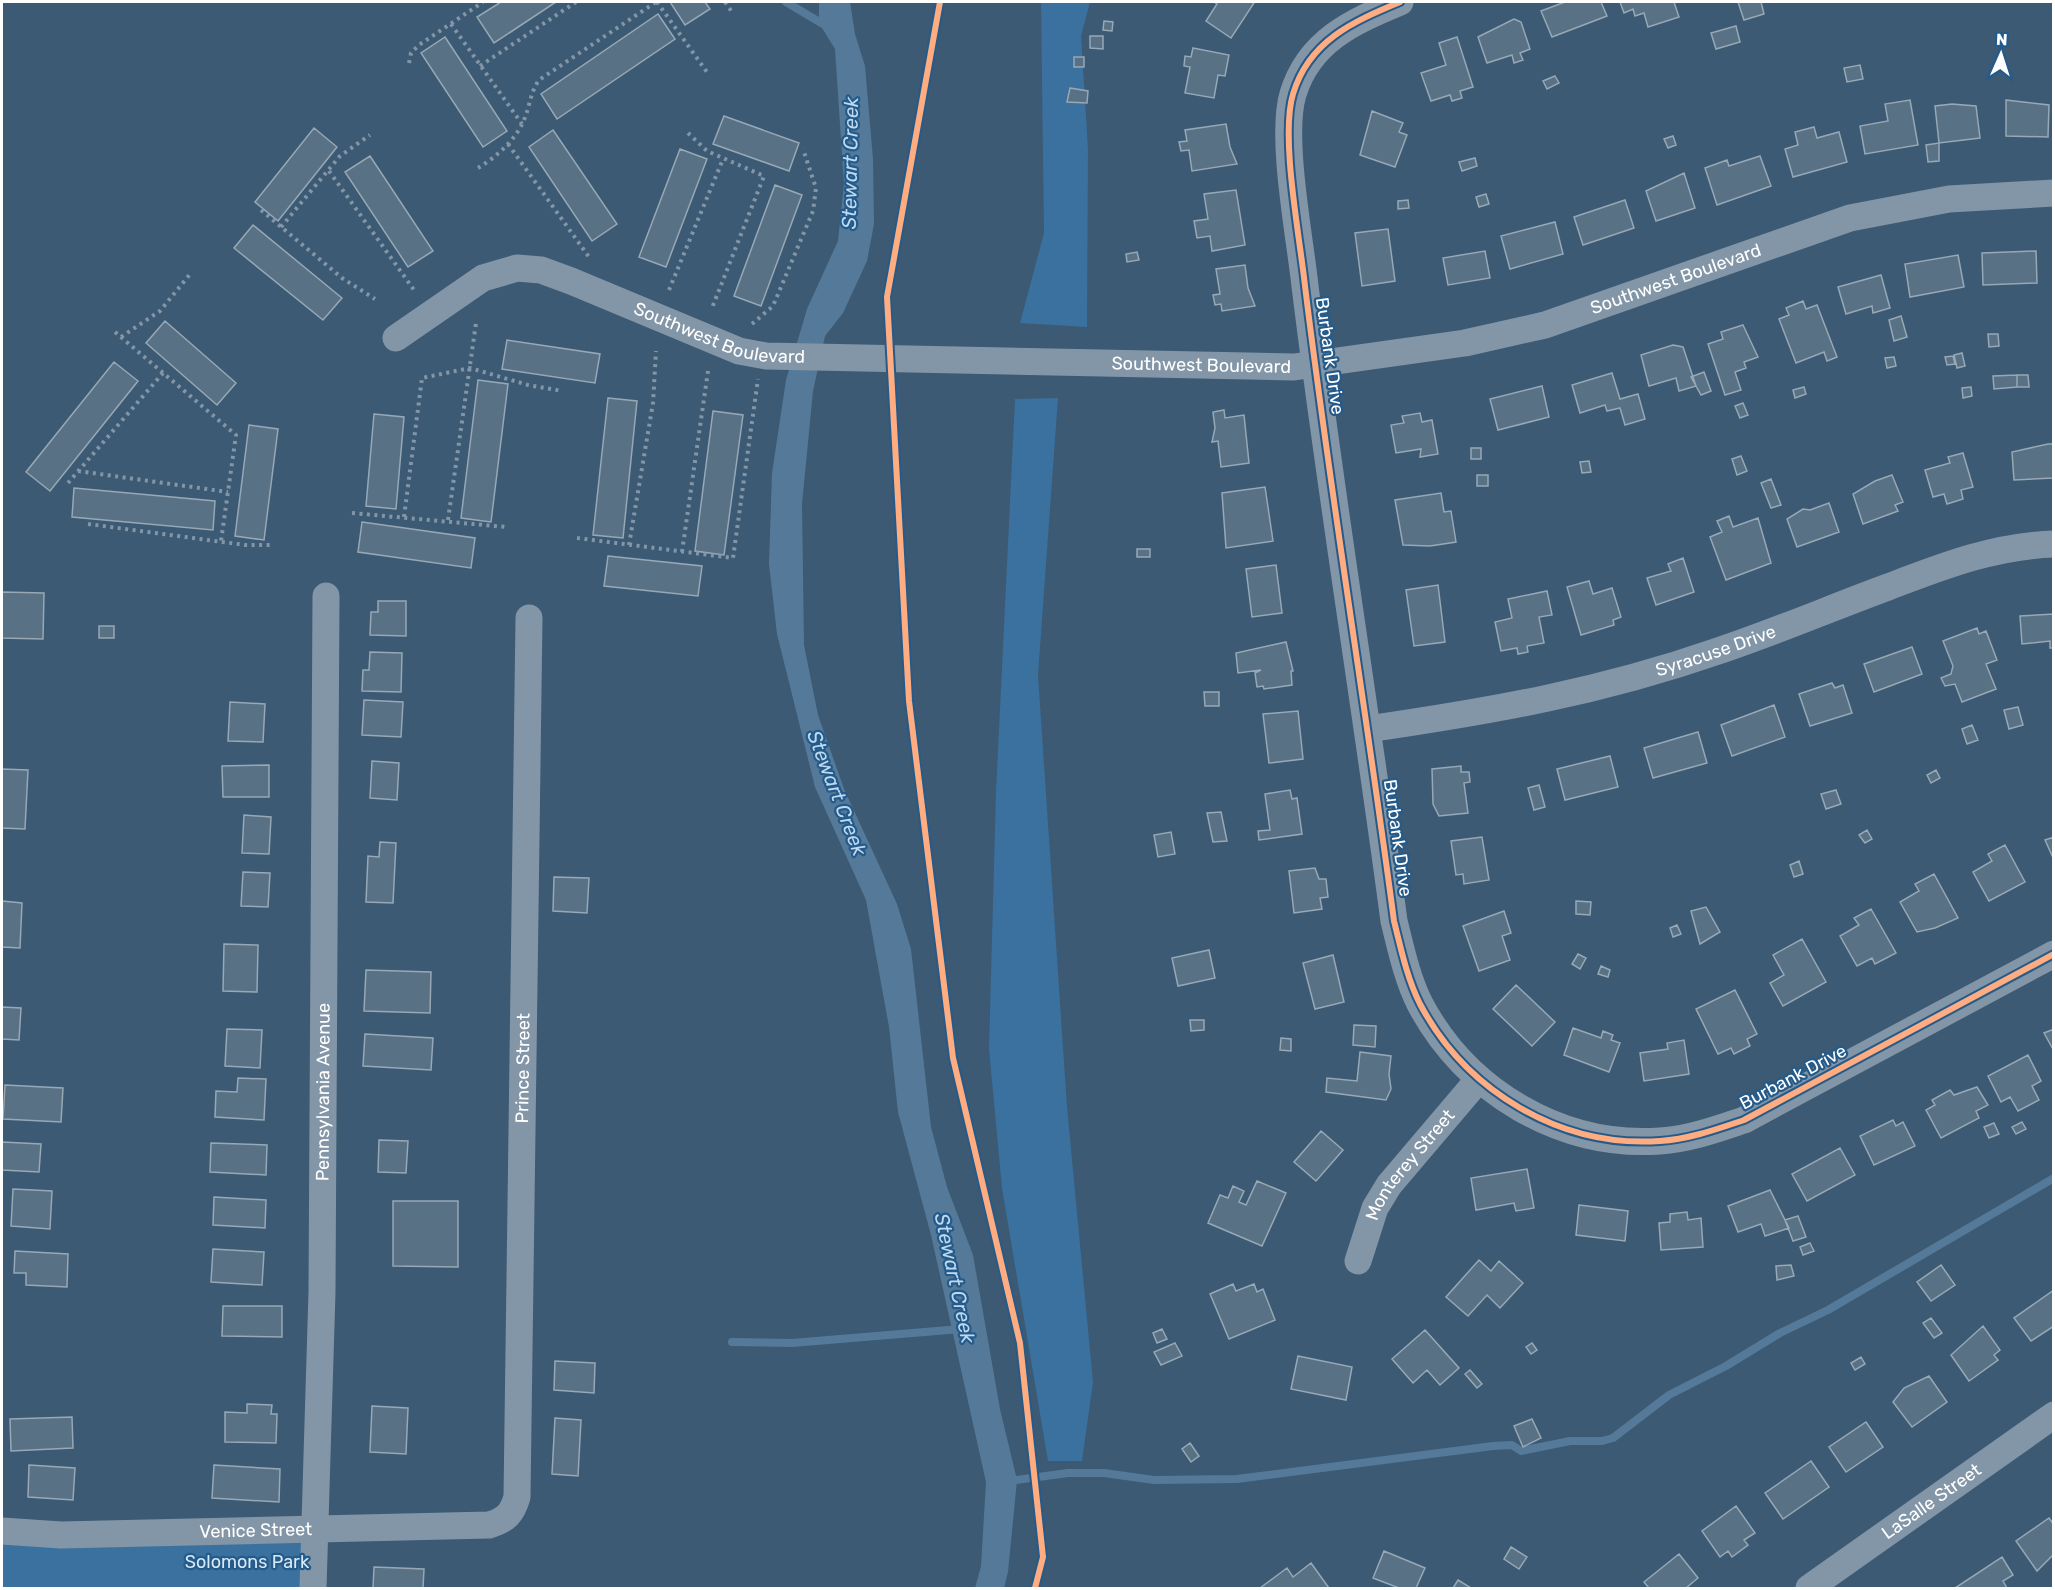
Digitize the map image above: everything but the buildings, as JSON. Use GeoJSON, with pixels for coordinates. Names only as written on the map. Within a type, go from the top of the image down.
{"type":"FeatureCollection","features":[{"type":"Feature","properties":{"kind":"street","name":"Burbank Drive"},"geometry":{"type":"LineString","coordinates":[[1400,2],[1355,20],[1331,35],[1304,68],[1293,94],[1289,136],[1315,363],[1394,921],[1404,963],[1419,1002],[1440,1037],[1479,1079],[1515,1106],[1551,1124],[1579,1133],[1619,1140],[1660,1141],[1698,1136],[1767,1109],[2054,954]]}},
{"type":"Feature","properties":{"kind":"street","name":"Southwest Boulevard"},"geometry":{"type":"LineString","coordinates":[[396,339],[483,279],[517,268],[551,274],[739,351],[762,364],[831,357],[1294,367],[1465,343],[1545,325],[1628,298],[1850,218],[1949,199],[2054,193]]}},
{"type":"Feature","properties":{"kind":"street","name":"Syracuse Drive"},"geometry":{"type":"LineString","coordinates":[[1368,729],[1480,713],[1629,681],[1720,651],[1956,561],[2002,549],[2054,544]]}},
{"type":"Feature","properties":{"kind":"street","name":"Pennsylvania Avenue"},"geometry":{"type":"LineString","coordinates":[[313,1588],[322,1292],[326,596]]}},
{"type":"Feature","properties":{"kind":"street","name":"Prince Street"},"geometry":{"type":"LineString","coordinates":[[508,1516],[517,1497],[529,618]]}},
{"type":"Feature","properties":{"kind":"street","name":"Monterey Street"},"geometry":{"type":"LineString","coordinates":[[1358,1261],[1375,1208],[1389,1185],[1479,1079]]}},
{"type":"Feature","properties":{"kind":"street","name":"LaSalle Street"},"geometry":{"type":"LineString","coordinates":[[1809,1588],[2054,1415]]}},
{"type":"Feature","properties":{"kind":"street","name":"Venice Street"},"geometry":{"type":"LineString","coordinates":[[2,1531],[61,1535],[489,1525],[508,1516]]}},
{"type":"Feature","properties":{"kind":"path"},"geometry":{"type":"LineString","coordinates":[[409,63],[411,53],[419,45],[483,2]]}},
{"type":"Feature","properties":{"kind":"path"},"geometry":{"type":"LineString","coordinates":[[480,66],[576,2]]}},
{"type":"Feature","properties":{"kind":"path"},"geometry":{"type":"LineString","coordinates":[[478,168],[497,156],[522,124],[532,90],[539,80],[657,2],[709,75]]}},
{"type":"Feature","properties":{"kind":"path"},"geometry":{"type":"LineString","coordinates":[[725,2],[732,12]]}},
{"type":"Feature","properties":{"kind":"path"},"geometry":{"type":"LineString","coordinates":[[451,24],[522,124]]}},
{"type":"Feature","properties":{"kind":"path"},"geometry":{"type":"LineString","coordinates":[[688,134],[708,151],[764,176],[712,308]]}},
{"type":"Feature","properties":{"kind":"path"},"geometry":{"type":"LineString","coordinates":[[281,227],[340,156],[370,135]]}},
{"type":"Feature","properties":{"kind":"path"},"geometry":{"type":"LineString","coordinates":[[508,144],[589,257]]}},
{"type":"Feature","properties":{"kind":"path"},"geometry":{"type":"LineString","coordinates":[[752,324],[773,306],[813,211],[816,188],[803,149]]}},
{"type":"Feature","properties":{"kind":"path"},"geometry":{"type":"LineString","coordinates":[[669,290],[723,159]]}},
{"type":"Feature","properties":{"kind":"path"},"geometry":{"type":"LineString","coordinates":[[329,171],[414,290]]}},
{"type":"Feature","properties":{"kind":"path"},"geometry":{"type":"LineString","coordinates":[[261,210],[342,278],[375,299]]}},
{"type":"Feature","properties":{"kind":"path"},"geometry":{"type":"LineString","coordinates":[[121,337],[160,311],[191,273]]}},
{"type":"Feature","properties":{"kind":"path"},"geometry":{"type":"LineString","coordinates":[[448,520],[476,323]]}},
{"type":"Feature","properties":{"kind":"path"},"geometry":{"type":"LineString","coordinates":[[115,332],[236,435],[221,541]]}},
{"type":"Feature","properties":{"kind":"path"},"geometry":{"type":"LineString","coordinates":[[629,545],[653,403],[656,351]]}},
{"type":"Feature","properties":{"kind":"path"},"geometry":{"type":"LineString","coordinates":[[577,538],[733,558],[762,364]]}},
{"type":"Feature","properties":{"kind":"path"},"geometry":{"type":"LineString","coordinates":[[404,517],[422,378],[470,368],[528,386],[562,391]]}},
{"type":"Feature","properties":{"kind":"path"},"geometry":{"type":"LineString","coordinates":[[682,552],[708,371]]}},
{"type":"Feature","properties":{"kind":"path"},"geometry":{"type":"LineString","coordinates":[[68,483],[163,373]]}},
{"type":"Feature","properties":{"kind":"path"},"geometry":{"type":"LineString","coordinates":[[78,471],[228,492]]}},
{"type":"Feature","properties":{"kind":"path"},"geometry":{"type":"LineString","coordinates":[[352,513],[506,527]]}},
{"type":"Feature","properties":{"kind":"path"},"geometry":{"type":"LineString","coordinates":[[88,524],[221,541],[274,545]]}},
{"type":"Feature","properties":{"kind":"green space"},"geometry":{"type":"Polygon","coordinates":[[[1041,2],[1090,2],[1081,36],[1088,149],[1087,327],[1020,323],[1044,233],[1041,2]]]}},
{"type":"Feature","properties":{"kind":"green space"},"geometry":{"type":"Polygon","coordinates":[[[1058,398],[1038,675],[1067,1107],[1093,1382],[1082,1461],[1048,1461],[1002,1188],[989,1049],[996,792],[1015,399],[1058,398]]]}},
{"type":"Feature","properties":{"kind":"green space","name":"Solomons Park"},"geometry":{"type":"Polygon","coordinates":[[[312,1534],[307,1588],[2,1588],[2,1539],[312,1534]]]}},
{"type":"Feature","properties":{"kind":"water","name":"Stewart Creek"},"geometry":{"type":"Polygon","coordinates":[[[819,2],[850,2],[855,34],[865,66],[873,159],[874,224],[867,261],[843,313],[825,336],[813,391],[802,504],[804,645],[818,715],[844,789],[897,904],[911,949],[931,1127],[947,1187],[973,1255],[1000,1409],[1017,1480],[1008,1572],[1004,1588],[975,1588],[981,1566],[986,1482],[931,1235],[898,1112],[889,1027],[866,900],[815,787],[777,634],[769,564],[772,473],[786,380],[807,309],[838,241],[844,184],[835,49],[819,23],[819,2]]]}},
{"type":"Feature","properties":{"kind":"waterway"},"geometry":{"type":"LineString","coordinates":[[786,2],[828,27]]}},
{"type":"Feature","properties":{"kind":"waterway"},"geometry":{"type":"LineString","coordinates":[[1008,1481],[1068,1473],[1104,1473],[1154,1480],[1237,1479],[1493,1446],[1512,1445],[1521,1451],[1570,1441],[1602,1441],[1613,1438],[1669,1395],[1726,1366],[1780,1333],[1828,1310],[2054,1178]]}},
{"type":"Feature","properties":{"kind":"waterway","name":"Stewart Creek"},"geometry":{"type":"LineString","coordinates":[[732,1342],[792,1343],[961,1329]]}},
{"type":"Feature","properties":{"kind":"cycle path"},"geometry":{"type":"LineString","coordinates":[[940,2],[887,297],[909,701],[953,1058],[1020,1343],[1043,1557],[1035,1588]]}},
{"type":"Feature","properties":{"kind":"cycle path"},"geometry":{"type":"LineString","coordinates":[[1400,2],[1349,26],[1321,47],[1310,60],[1293,94],[1289,135],[1292,188],[1315,365],[1394,921],[1411,984],[1439,1035],[1463,1063],[1490,1087],[1520,1108],[1552,1124],[1587,1135],[1623,1141],[1671,1140],[1744,1120],[2054,954]]}}]}
